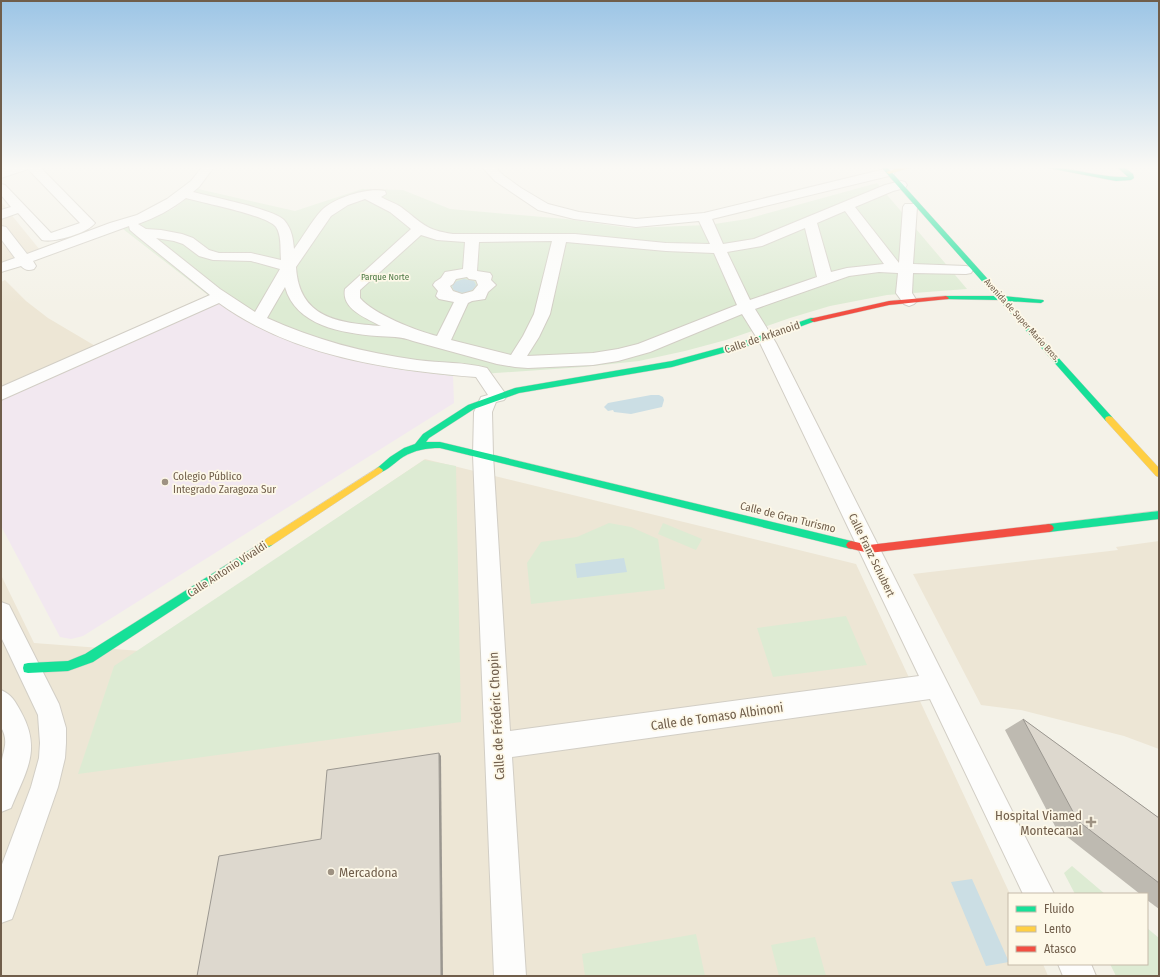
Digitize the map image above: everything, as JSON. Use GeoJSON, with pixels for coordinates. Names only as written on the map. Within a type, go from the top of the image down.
{"type":"FeatureCollection","features":[{"type":"Feature","properties":{"kind":"street"},"geometry":{"type":"LineString","coordinates":[[24,213],[47,237],[53,237],[84,226],[88,223],[78,213]]}},
{"type":"Feature","properties":{"kind":"street"},"geometry":{"type":"LineString","coordinates":[[1,268],[26,263],[140,226],[158,213]]}},
{"type":"Feature","properties":{"kind":"street"},"geometry":{"type":"LineString","coordinates":[[255,213],[277,221],[282,227],[286,238],[289,267],[295,295],[300,304],[313,315],[326,321],[413,335],[498,358],[515,361],[528,362],[593,359],[618,355],[651,345],[746,307],[825,278],[862,269],[901,268],[966,270]]}},
{"type":"Feature","properties":{"kind":"street"},"geometry":{"type":"LineString","coordinates":[[258,320],[289,267],[327,213]]}},
{"type":"Feature","properties":{"kind":"street"},"geometry":{"type":"LineString","coordinates":[[399,213],[418,229],[438,236],[472,238],[560,238],[622,241],[702,250],[757,243],[832,213]]}},
{"type":"Feature","properties":{"kind":"street"},"geometry":{"type":"LineString","coordinates":[[565,213],[579,216],[636,223],[704,217],[723,213]]}},
{"type":"Feature","properties":{"kind":"street"},"geometry":{"type":"LineString","coordinates":[[854,213],[901,268]]}},
{"type":"Feature","properties":{"kind":"street"},"geometry":{"type":"LineString","coordinates":[[909,213],[901,268],[904,293],[909,301]]}},
{"type":"Feature","properties":{"kind":"street","name":"Avenida de Super Mario Bros."},"geometry":{"type":"LineString","coordinates":[[926,213],[1159,474]]}},
{"type":"Feature","properties":{"kind":"street","name":"Calle Franz Schubert"},"geometry":{"type":"LineString","coordinates":[[704,217],[746,307],[764,337],[1039,893]]}},
{"type":"Feature","properties":{"kind":"street"},"geometry":{"type":"LineString","coordinates":[[810,222],[825,278]]}},
{"type":"Feature","properties":{"kind":"street"},"geometry":{"type":"LineString","coordinates":[[140,226],[177,236],[188,241],[204,253],[218,257],[251,257],[289,267]]}},
{"type":"Feature","properties":{"kind":"street"},"geometry":{"type":"LineString","coordinates":[[140,226],[221,296],[258,320],[312,342],[344,352],[421,367],[481,372],[492,399],[483,412],[483,455]]}},
{"type":"Feature","properties":{"kind":"street"},"geometry":{"type":"LineString","coordinates":[[418,229],[353,289],[353,301],[361,308],[413,335],[469,371]]}},
{"type":"Feature","properties":{"kind":"street"},"geometry":{"type":"LineString","coordinates":[[1,230],[26,263]]}},
{"type":"Feature","properties":{"kind":"street"},"geometry":{"type":"LineString","coordinates":[[442,342],[462,300],[469,296],[480,296],[481,290],[489,285],[483,282],[485,276],[474,276],[470,271],[472,238]]}},
{"type":"Feature","properties":{"kind":"street"},"geometry":{"type":"LineString","coordinates":[[515,361],[531,337],[542,314],[560,238]]}},
{"type":"Feature","properties":{"kind":"street"},"geometry":{"type":"LineString","coordinates":[[1,276],[26,263]]}},
{"type":"Feature","properties":{"kind":"street"},"geometry":{"type":"LineString","coordinates":[[462,300],[455,296],[444,296],[446,290],[440,285],[448,281],[450,275],[459,275],[470,271]]}},
{"type":"Feature","properties":{"kind":"street"},"geometry":{"type":"LineString","coordinates":[[1,394],[221,296]]}},
{"type":"Feature","properties":{"kind":"street","name":"Calle de Arkanoid"},"geometry":{"type":"LineString","coordinates":[[418,446],[426,436],[471,407],[492,399],[534,386],[592,379],[672,364],[835,314],[909,301],[967,297],[1001,297],[1041,301]]}},
{"type":"Feature","properties":{"kind":"street"},"geometry":{"type":"LineString","coordinates":[[341,324],[372,358]]}},
{"type":"Feature","properties":{"kind":"street","name":"Calle de Gran Turismo"},"geometry":{"type":"LineString","coordinates":[[418,446],[435,445],[483,455],[869,549],[1159,515]]}},
{"type":"Feature","properties":{"kind":"street","name":"Calle Antonio Vivaldi"},"geometry":{"type":"LineString","coordinates":[[28,668],[68,666],[89,658],[364,481],[392,460],[418,446]]}},
{"type":"Feature","properties":{"kind":"street","name":"Calle de Frédéric Chopin"},"geometry":{"type":"LineString","coordinates":[[483,455],[510,976]]}},
{"type":"Feature","properties":{"kind":"street"},"geometry":{"type":"LineString","coordinates":[[1,612],[50,713],[53,725],[54,742],[52,758],[41,797],[1,908]]}},
{"type":"Feature","properties":{"kind":"street","name":"Calle de Tomaso Albinoni"},"geometry":{"type":"LineString","coordinates":[[497,746],[936,686]]}},
{"type":"Feature","properties":{"kind":"street"},"geometry":{"type":"LineString","coordinates":[[1,702],[19,737],[18,754],[1,798]]}},
{"type":"Feature","properties":{"kind":"street"},"geometry":{"type":"LineString","coordinates":[[1074,965],[1080,976]]}},
{"type":"Feature","properties":{"kind":"shaded area"},"geometry":{"type":"Polygon","coordinates":[[[1,213],[10,213],[44,255],[1,273],[1,213]]]}},
{"type":"Feature","properties":{"kind":"shaded area"},"geometry":{"type":"Polygon","coordinates":[[[464,279],[474,281],[476,285],[472,290],[462,293],[453,289],[452,285],[457,281],[464,279]]]}},
{"type":"Feature","properties":{"kind":"shaded area"},"geometry":{"type":"Polygon","coordinates":[[[5,280],[26,301],[48,318],[97,347],[1,389],[1,282],[5,280]]]}},
{"type":"Feature","properties":{"kind":"shaded area","name":"Colegio Público Integrado Zaragoza Sur"},"geometry":{"type":"Polygon","coordinates":[[[217,302],[258,326],[310,347],[362,362],[404,370],[453,376],[454,403],[83,636],[71,639],[60,637],[1,526],[1,398],[217,302]]]}},
{"type":"Feature","properties":{"kind":"shaded area"},"geometry":{"type":"Polygon","coordinates":[[[651,395],[659,395],[663,397],[664,400],[662,407],[631,414],[614,412],[613,410],[608,411],[604,407],[608,403],[651,395]]]}},
{"type":"Feature","properties":{"kind":"shaded area"},"geometry":{"type":"Polygon","coordinates":[[[425,459],[856,564],[1010,893],[1008,893],[1008,965],[1043,965],[1048,976],[1,976],[1,575],[34,643],[141,651],[425,459]]]}},
{"type":"Feature","properties":{"kind":"shaded area"},"geometry":{"type":"Polygon","coordinates":[[[1159,541],[1159,749],[1124,736],[1021,710],[981,705],[913,574],[1118,550],[1116,547],[1159,541]]]}},
{"type":"Feature","properties":{"kind":"shaded area"},"geometry":{"type":"Polygon","coordinates":[[[624,558],[627,572],[577,578],[575,564],[624,558]]]}},
{"type":"Feature","properties":{"kind":"shaded area"},"geometry":{"type":"Polygon","coordinates":[[[972,879],[1008,962],[986,966],[951,882],[972,879]]]}},
{"type":"Feature","properties":{"kind":"green space","name":"Parque Norte"},"geometry":{"type":"Polygon","coordinates":[[[164,213],[492,213],[566,219],[630,228],[708,225],[747,219],[770,213],[902,213],[967,289],[887,295],[830,306],[726,340],[639,361],[583,367],[453,376],[404,370],[362,362],[310,347],[258,326],[217,302],[123,229],[164,213]]]}},
{"type":"Feature","properties":{"kind":"green space"},"geometry":{"type":"Polygon","coordinates":[[[424,460],[456,466],[461,722],[78,774],[114,666],[424,460]]]}},
{"type":"Feature","properties":{"kind":"green space"},"geometry":{"type":"Polygon","coordinates":[[[609,523],[631,527],[658,539],[665,589],[531,604],[527,563],[541,542],[577,537],[609,523]]]}},
{"type":"Feature","properties":{"kind":"green space"},"geometry":{"type":"Polygon","coordinates":[[[663,523],[702,539],[696,550],[658,534],[663,523]]]}},
{"type":"Feature","properties":{"kind":"green space"},"geometry":{"type":"Polygon","coordinates":[[[846,616],[867,665],[773,677],[757,628],[846,616]]]}},
{"type":"Feature","properties":{"kind":"green space"},"geometry":{"type":"Polygon","coordinates":[[[1072,866],[1104,893],[1074,893],[1064,873],[1072,866]]]}},
{"type":"Feature","properties":{"kind":"green space"},"geometry":{"type":"Polygon","coordinates":[[[1148,929],[1159,938],[1159,976],[1116,976],[1110,965],[1148,965],[1148,929]]]}},
{"type":"Feature","properties":{"kind":"green space"},"geometry":{"type":"Polygon","coordinates":[[[696,934],[705,976],[585,976],[582,954],[696,934]]]}},
{"type":"Feature","properties":{"kind":"green space"},"geometry":{"type":"Polygon","coordinates":[[[815,937],[826,976],[779,976],[771,945],[815,937]]]}},
{"type":"Feature","properties":{"kind":"building"},"geometry":{"type":"Polygon","coordinates":[[[1023,719],[1159,818],[1159,883],[1078,821],[1023,719]]]}},
{"type":"Feature","properties":{"kind":"building","name":"Mercadona"},"geometry":{"type":"Polygon","coordinates":[[[439,753],[441,976],[197,976],[219,856],[321,839],[327,770],[439,753]]]}},
{"type":"Feature","properties":{"kind":"traffic: fast"},"geometry":{"type":"LineString","coordinates":[[925,213],[1109,419]]}},
{"type":"Feature","properties":{"kind":"traffic: fast"},"geometry":{"type":"LineString","coordinates":[[946,298],[980,297],[1041,301]]}},
{"type":"Feature","properties":{"kind":"traffic: fast"},"geometry":{"type":"LineString","coordinates":[[418,446],[426,436],[471,407],[518,390],[672,364],[745,344],[814,320]]}},
{"type":"Feature","properties":{"kind":"traffic: fast"},"geometry":{"type":"LineString","coordinates":[[379,470],[393,459],[414,448],[440,445],[851,545]]}},
{"type":"Feature","properties":{"kind":"traffic: fast"},"geometry":{"type":"LineString","coordinates":[[1049,528],[1159,515]]}},
{"type":"Feature","properties":{"kind":"traffic: fast"},"geometry":{"type":"LineString","coordinates":[[28,668],[68,666],[89,658],[269,542]]}},
{"type":"Feature","properties":{"kind":"traffic: slow"},"geometry":{"type":"LineString","coordinates":[[1109,419],[1159,474]]}},
{"type":"Feature","properties":{"kind":"traffic: slow"},"geometry":{"type":"LineString","coordinates":[[269,542],[379,470]]}},
{"type":"Feature","properties":{"kind":"traffic: jam"},"geometry":{"type":"LineString","coordinates":[[814,320],[889,303],[946,298]]}},
{"type":"Feature","properties":{"kind":"traffic: jam"},"geometry":{"type":"LineString","coordinates":[[851,545],[869,549],[1049,528]]}},
{"type":"Feature","properties":{"kind":"place","name":"Colegio Público Integrado Zaragoza Sur"},"geometry":{"type":"Point","coordinates":[165,482]}},
{"type":"Feature","properties":{"kind":"place","name":"Hospital Viamed Montecanal"},"geometry":{"type":"Point","coordinates":[1091,822]}},
{"type":"Feature","properties":{"kind":"place","name":"Mercadona"},"geometry":{"type":"Point","coordinates":[331,872]}}]}
